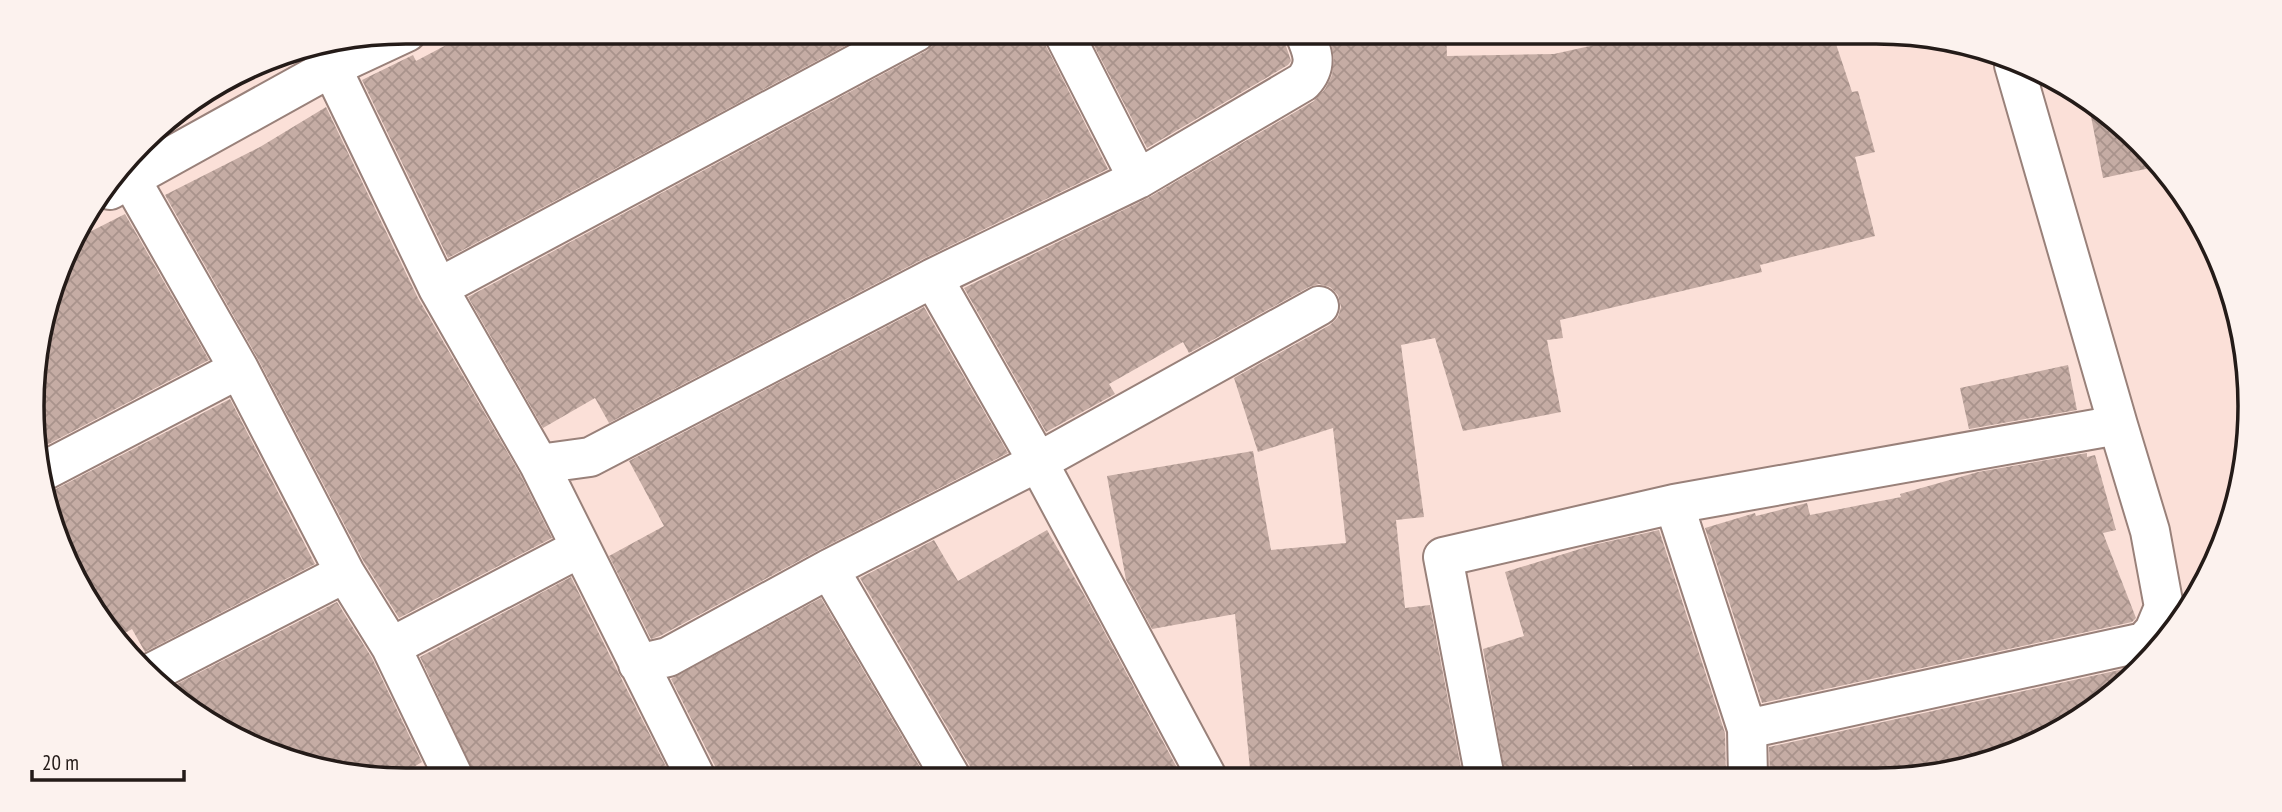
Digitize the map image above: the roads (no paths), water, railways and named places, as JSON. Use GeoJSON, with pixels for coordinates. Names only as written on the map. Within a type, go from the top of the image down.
{"type":"FeatureCollection","features":[{"type":"Feature","properties":{"kind":"street"},"geometry":{"type":"LineString","coordinates":[[438,288],[894,44]]}},
{"type":"Feature","properties":{"kind":"street"},"geometry":{"type":"LineString","coordinates":[[1069,44],[1138,179]]}},
{"type":"Feature","properties":{"kind":"street"},"geometry":{"type":"LineString","coordinates":[[539,464],[590,457],[933,278],[1138,179],[1303,82],[1310,74],[1313,53],[1309,44]]}},
{"type":"Feature","properties":{"kind":"street"},"geometry":{"type":"LineString","coordinates":[[362,47],[327,58],[120,185],[239,369],[345,573],[391,647],[438,768]]}},
{"type":"Feature","properties":{"kind":"street"},"geometry":{"type":"LineString","coordinates":[[327,58],[438,288],[539,464],[691,768]]}},
{"type":"Feature","properties":{"kind":"street"},"geometry":{"type":"LineString","coordinates":[[1747,729],[2144,642],[2178,605],[2150,531],[2016,71]]}},
{"type":"Feature","properties":{"kind":"street"},"geometry":{"type":"LineString","coordinates":[[933,278],[1038,462],[1202,768]]}},
{"type":"Feature","properties":{"kind":"street"},"geometry":{"type":"LineString","coordinates":[[638,664],[668,657],[829,569],[1038,462],[1319,306]]}},
{"type":"Feature","properties":{"kind":"street"},"geometry":{"type":"LineString","coordinates":[[50,468],[239,369]]}},
{"type":"Feature","properties":{"kind":"street"},"geometry":{"type":"LineString","coordinates":[[1483,768],[1443,557],[1674,503],[2118,425]]}},
{"type":"Feature","properties":{"kind":"street"},"geometry":{"type":"LineString","coordinates":[[1674,503],[1747,729],[1748,768]]}},
{"type":"Feature","properties":{"kind":"street"},"geometry":{"type":"LineString","coordinates":[[391,647],[580,548]]}},
{"type":"Feature","properties":{"kind":"street"},"geometry":{"type":"LineString","coordinates":[[829,569],[946,768]]}},
{"type":"Feature","properties":{"kind":"street"},"geometry":{"type":"LineString","coordinates":[[158,669],[345,573]]}}]}
